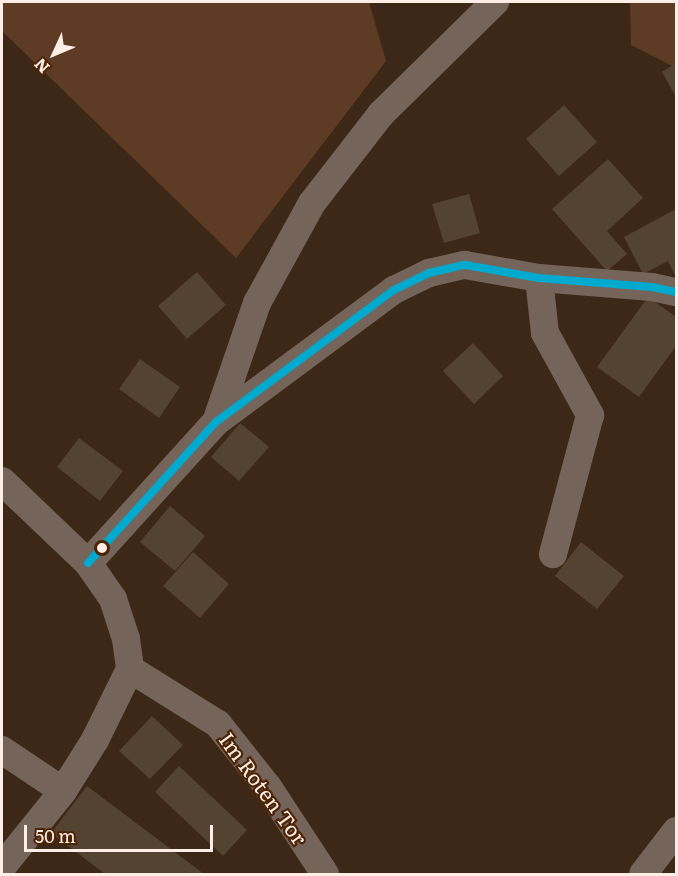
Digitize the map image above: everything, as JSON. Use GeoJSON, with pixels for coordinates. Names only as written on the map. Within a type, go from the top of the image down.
{"type":"FeatureCollection","features":[{"type":"Feature","properties":{"kind":"street"},"geometry":{"type":"LineString","coordinates":[[216,422],[257,303],[312,203],[381,114],[495,2]]}},
{"type":"Feature","properties":{"kind":"street"},"geometry":{"type":"LineString","coordinates":[[88,562],[216,422],[394,290],[429,273],[465,265],[539,278],[652,287],[676,292]]}},
{"type":"Feature","properties":{"kind":"street"},"geometry":{"type":"LineString","coordinates":[[539,278],[545,333],[590,415],[553,554]]}},
{"type":"Feature","properties":{"kind":"street"},"geometry":{"type":"LineString","coordinates":[[2,481],[88,562],[113,599],[126,639],[130,669],[95,740],[63,791],[6,869]]}},
{"type":"Feature","properties":{"kind":"street","name":"Im Roten Tor"},"geometry":{"type":"LineString","coordinates":[[130,669],[218,724],[268,787],[325,874]]}},
{"type":"Feature","properties":{"kind":"street"},"geometry":{"type":"LineString","coordinates":[[2,750],[63,791]]}},
{"type":"Feature","properties":{"kind":"street"},"geometry":{"type":"LineString","coordinates":[[643,874],[676,831]]}},
{"type":"Feature","properties":{"kind":"shaded area"},"geometry":{"type":"Polygon","coordinates":[[[2,2],[369,2],[386,61],[236,258],[2,31],[2,2]]]}},
{"type":"Feature","properties":{"kind":"shaded area"},"geometry":{"type":"Polygon","coordinates":[[[630,2],[676,2],[676,68],[631,45],[630,2]]]}},
{"type":"Feature","properties":{"kind":"building"},"geometry":{"type":"Polygon","coordinates":[[[676,63],[676,97],[662,72],[676,63]]]}},
{"type":"Feature","properties":{"kind":"building"},"geometry":{"type":"Polygon","coordinates":[[[564,105],[597,142],[559,176],[526,139],[564,105]]]}},
{"type":"Feature","properties":{"kind":"building"},"geometry":{"type":"Polygon","coordinates":[[[608,159],[643,198],[607,231],[627,254],[607,271],[552,209],[608,159]]]}},
{"type":"Feature","properties":{"kind":"building"},"geometry":{"type":"Polygon","coordinates":[[[469,194],[480,233],[444,243],[432,204],[469,194]]]}},
{"type":"Feature","properties":{"kind":"building"},"geometry":{"type":"Polygon","coordinates":[[[676,209],[676,278],[668,261],[643,274],[624,237],[676,209]]]}},
{"type":"Feature","properties":{"kind":"building"},"geometry":{"type":"Polygon","coordinates":[[[197,272],[226,305],[187,339],[158,306],[197,272]]]}},
{"type":"Feature","properties":{"kind":"building"},"geometry":{"type":"Polygon","coordinates":[[[648,297],[676,317],[676,346],[639,397],[597,367],[648,297]]]}},
{"type":"Feature","properties":{"kind":"building"},"geometry":{"type":"Polygon","coordinates":[[[473,343],[503,376],[474,404],[443,371],[473,343]]]}},
{"type":"Feature","properties":{"kind":"building"},"geometry":{"type":"Polygon","coordinates":[[[140,359],[180,387],[159,418],[119,389],[140,359]]]}},
{"type":"Feature","properties":{"kind":"building"},"geometry":{"type":"Polygon","coordinates":[[[240,423],[269,447],[239,481],[211,457],[240,423]]]}},
{"type":"Feature","properties":{"kind":"building"},"geometry":{"type":"Polygon","coordinates":[[[79,438],[123,471],[100,501],[57,467],[79,438]]]}},
{"type":"Feature","properties":{"kind":"building"},"geometry":{"type":"Polygon","coordinates":[[[170,506],[205,536],[175,571],[140,542],[170,506]]]}},
{"type":"Feature","properties":{"kind":"building"},"geometry":{"type":"Polygon","coordinates":[[[581,542],[624,576],[597,609],[555,576],[581,542]]]}},
{"type":"Feature","properties":{"kind":"building"},"geometry":{"type":"Polygon","coordinates":[[[193,552],[229,584],[200,618],[163,586],[193,552]]]}},
{"type":"Feature","properties":{"kind":"building"},"geometry":{"type":"Polygon","coordinates":[[[152,716],[183,745],[150,779],[119,751],[152,716]]]}},
{"type":"Feature","properties":{"kind":"building"},"geometry":{"type":"Polygon","coordinates":[[[179,766],[247,830],[223,856],[155,792],[179,766]]]}},
{"type":"Feature","properties":{"kind":"building"},"geometry":{"type":"Polygon","coordinates":[[[87,786],[204,874],[105,874],[51,833],[87,786]]]}},
{"type":"Feature","properties":{"kind":"transit line"},"geometry":{"type":"LineString","coordinates":[[88,563],[216,422],[394,290],[429,273],[465,265],[539,278],[652,287],[676,292]]}}]}
